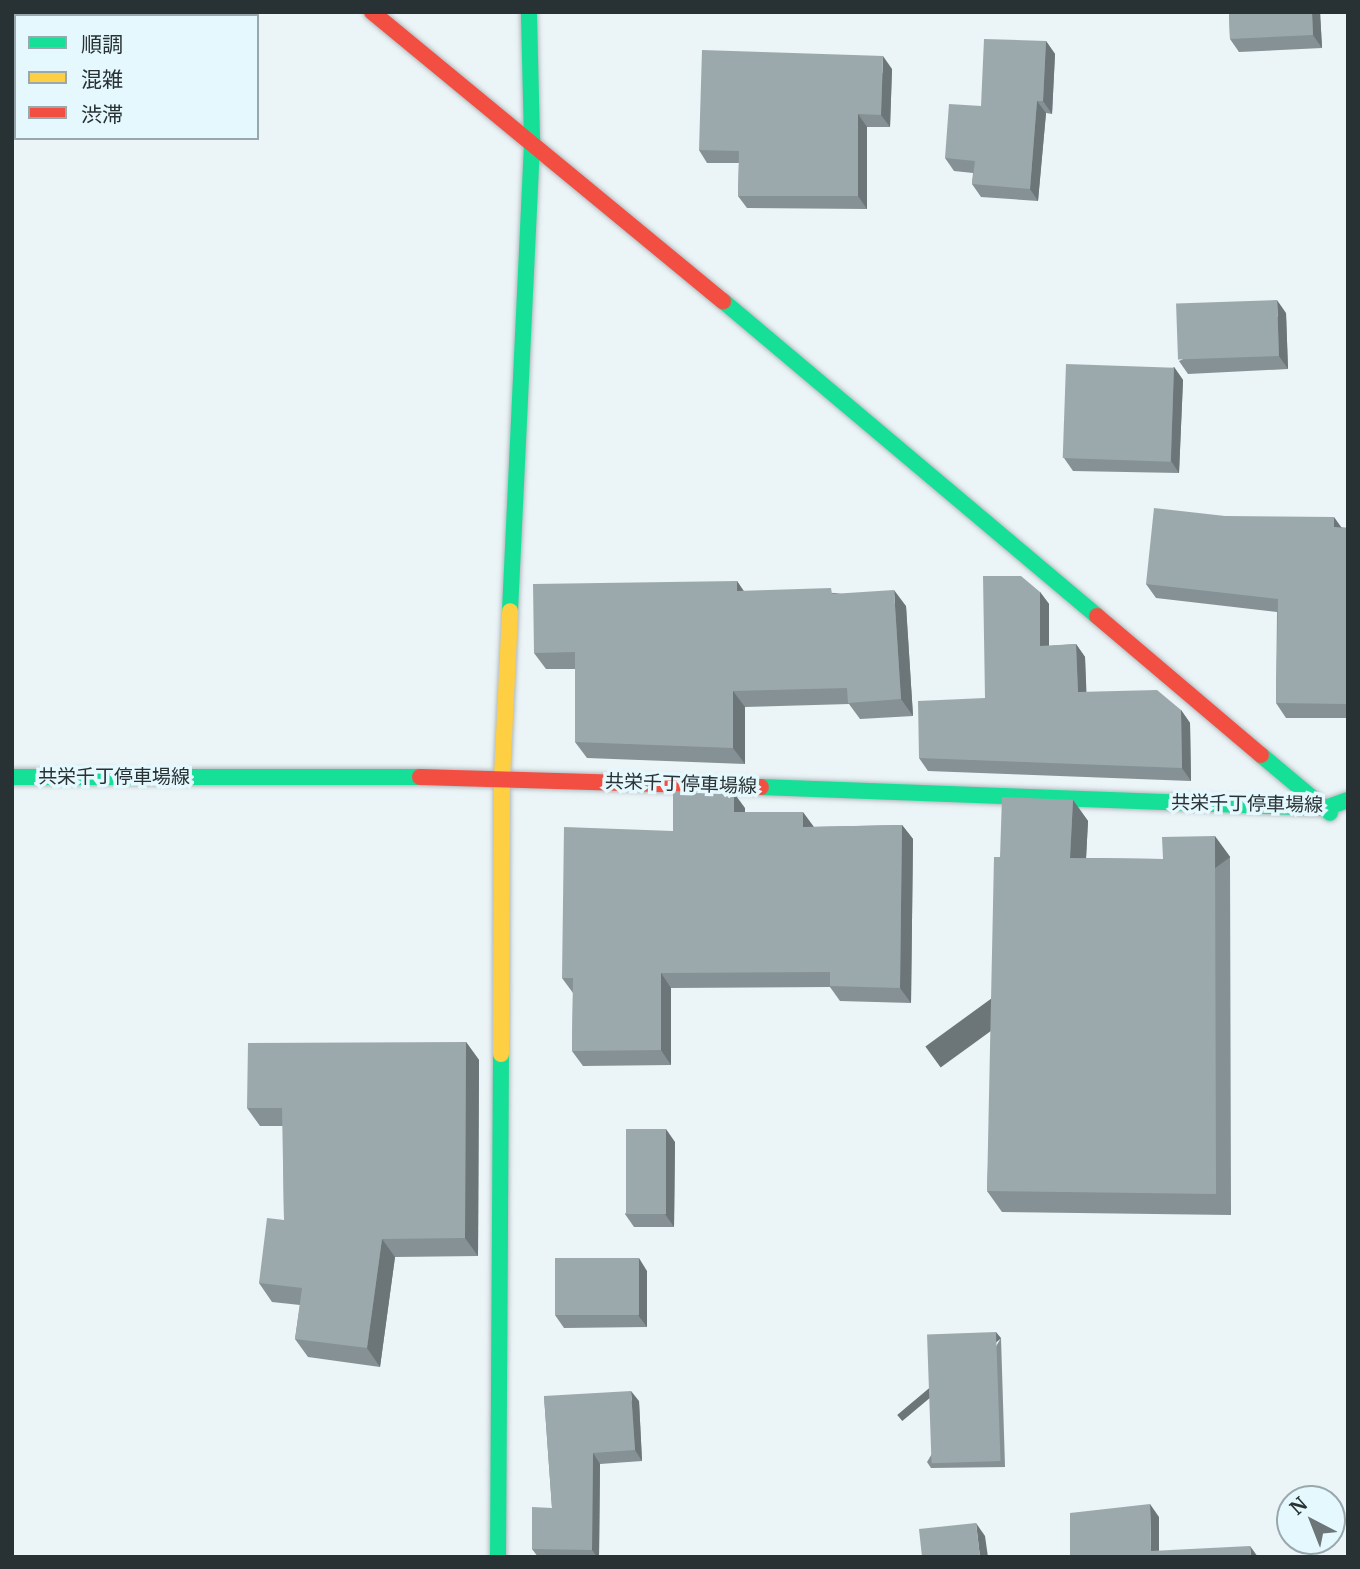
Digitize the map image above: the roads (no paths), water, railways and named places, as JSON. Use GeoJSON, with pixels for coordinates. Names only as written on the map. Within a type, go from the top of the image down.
{"type":"FeatureCollection","features":[{"type":"Feature","properties":{"kind":"street"},"geometry":{"type":"LineString","coordinates":[[372,12],[532,139],[1348,827]]}},
{"type":"Feature","properties":{"kind":"street"},"geometry":{"type":"LineString","coordinates":[[498,1557],[502,777],[532,139],[528,12]]}},
{"type":"Feature","properties":{"kind":"street","name":"共栄千丁停車場線"},"geometry":{"type":"LineString","coordinates":[[12,777],[502,777],[1325,808],[1348,800]]}}]}
